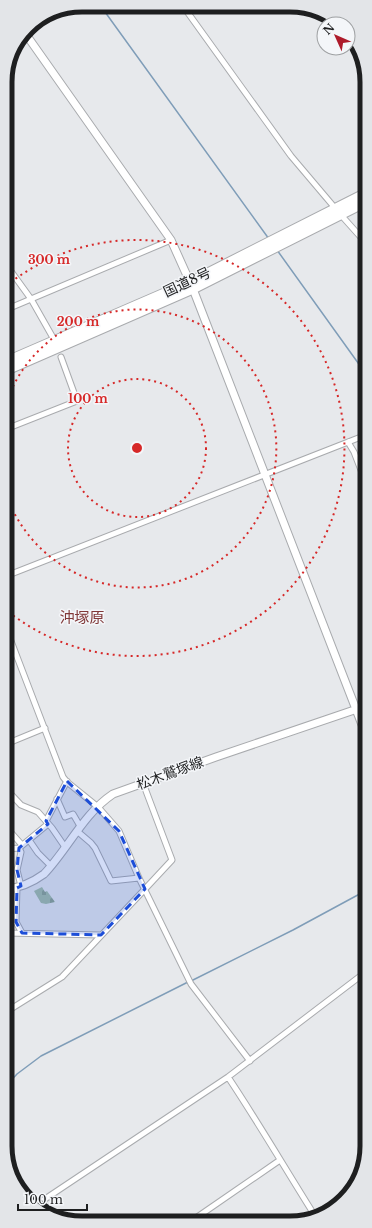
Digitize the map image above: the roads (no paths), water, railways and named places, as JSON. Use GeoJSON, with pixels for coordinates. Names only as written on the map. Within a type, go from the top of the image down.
{"type":"FeatureCollection","features":[{"type":"Feature","properties":{"kind":"highway","name":"国道8号"},"geometry":{"type":"LineString","coordinates":[[12,368],[192,285],[360,199]]}},
{"type":"Feature","properties":{"kind":"highway","name":"国道8号"},"geometry":{"type":"LineString","coordinates":[[12,360],[192,285]]}},
{"type":"Feature","properties":{"kind":"street"},"geometry":{"type":"LineString","coordinates":[[187,12],[291,156],[360,236]]}},
{"type":"Feature","properties":{"kind":"street"},"geometry":{"type":"LineString","coordinates":[[28,37],[171,240],[192,285],[360,718]]}},
{"type":"Feature","properties":{"kind":"street"},"geometry":{"type":"LineString","coordinates":[[12,307],[171,240]]}},
{"type":"Feature","properties":{"kind":"street"},"geometry":{"type":"LineString","coordinates":[[12,273],[31,299],[52,336]]}},
{"type":"Feature","properties":{"kind":"street"},"geometry":{"type":"LineString","coordinates":[[12,427],[77,401],[61,357]]}},
{"type":"Feature","properties":{"kind":"street"},"geometry":{"type":"LineString","coordinates":[[12,574],[360,437]]}},
{"type":"Feature","properties":{"kind":"street"},"geometry":{"type":"LineString","coordinates":[[348,442],[360,468]]}},
{"type":"Feature","properties":{"kind":"street"},"geometry":{"type":"LineString","coordinates":[[12,643],[61,772],[66,781],[98,807],[120,831],[139,878],[190,984],[250,1061]]}},
{"type":"Feature","properties":{"kind":"street","name":"松木鷲塚線"},"geometry":{"type":"LineString","coordinates":[[12,888],[19,887],[37,879],[44,874],[78,829],[105,799],[113,794],[216,756],[360,709]]}},
{"type":"Feature","properties":{"kind":"street"},"geometry":{"type":"LineString","coordinates":[[13,741],[45,728]]}},
{"type":"Feature","properties":{"kind":"street"},"geometry":{"type":"LineString","coordinates":[[12,848],[21,846],[47,822],[66,781]]}},
{"type":"Feature","properties":{"kind":"street"},"geometry":{"type":"LineString","coordinates":[[12,1008],[62,977],[172,860],[143,783]]}},
{"type":"Feature","properties":{"kind":"street"},"geometry":{"type":"LineString","coordinates":[[12,795],[21,805],[38,812],[65,847]]}},
{"type":"Feature","properties":{"kind":"street"},"geometry":{"type":"LineString","coordinates":[[57,800],[65,817],[73,814],[78,829],[95,848],[111,881],[139,878]]}},
{"type":"Feature","properties":{"kind":"street"},"geometry":{"type":"LineString","coordinates":[[12,835],[21,846],[17,870],[19,887],[16,922],[22,933]]}},
{"type":"Feature","properties":{"kind":"street"},"geometry":{"type":"LineString","coordinates":[[29,840],[38,853],[51,866]]}},
{"type":"Feature","properties":{"kind":"street"},"geometry":{"type":"LineString","coordinates":[[12,933],[101,935]]}},
{"type":"Feature","properties":{"kind":"street"},"geometry":{"type":"LineString","coordinates":[[40,1202],[228,1077],[360,976]]}},
{"type":"Feature","properties":{"kind":"street"},"geometry":{"type":"LineString","coordinates":[[228,1077],[258,1122],[313,1212]]}},
{"type":"Feature","properties":{"kind":"street"},"geometry":{"type":"LineString","coordinates":[[199,1216],[280,1160]]}},
{"type":"Feature","properties":{"kind":"waterway"},"geometry":{"type":"LineString","coordinates":[[105,12],[269,239]]}},
{"type":"Feature","properties":{"kind":"waterway"},"geometry":{"type":"LineString","coordinates":[[277,250],[360,366]]}},
{"type":"Feature","properties":{"kind":"waterway"},"geometry":{"type":"LineString","coordinates":[[191,981],[293,930],[360,894]]}},
{"type":"Feature","properties":{"kind":"waterway"},"geometry":{"type":"LineString","coordinates":[[12,1079],[41,1056],[188,982]]}},
{"type":"Feature","properties":{"kind":"district","name":"沖塚原"},"geometry":{"type":"Point","coordinates":[82,618]}}]}
